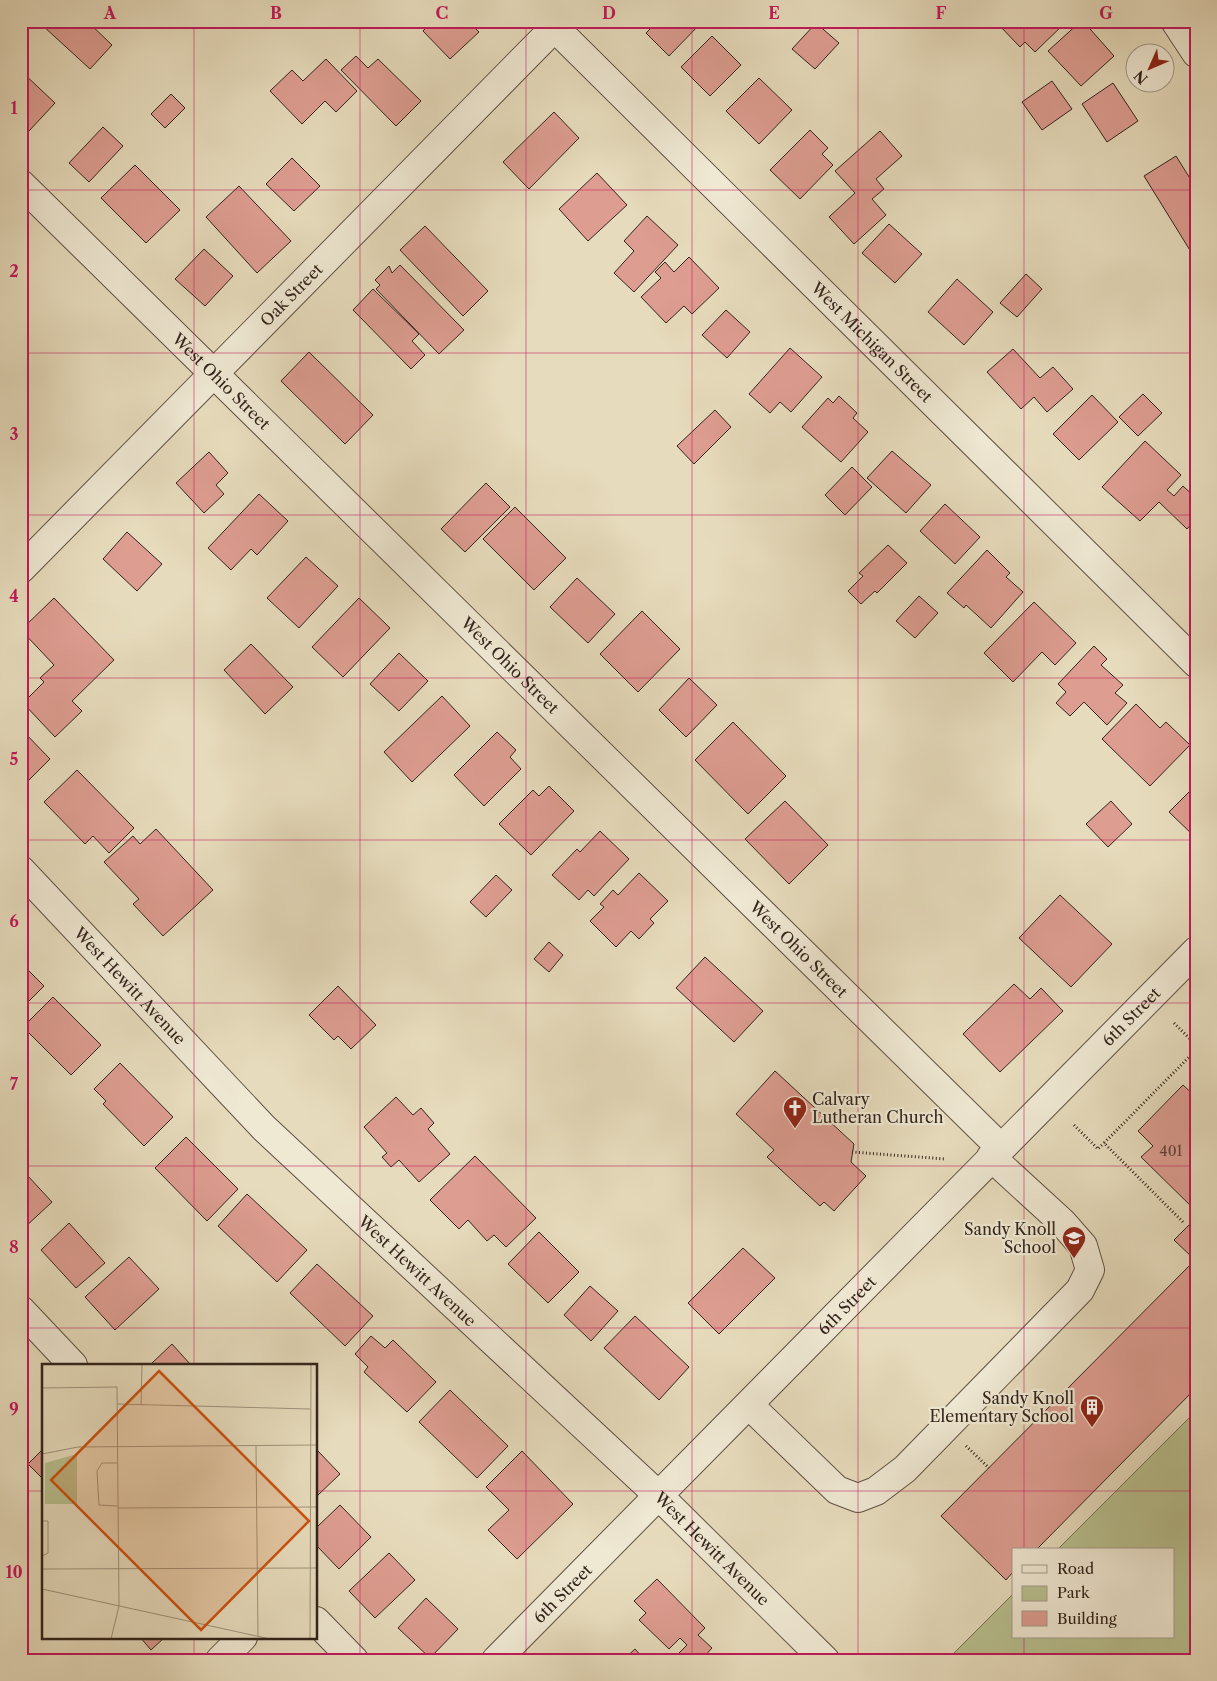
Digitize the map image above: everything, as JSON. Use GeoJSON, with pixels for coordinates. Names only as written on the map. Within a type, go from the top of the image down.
{"type":"FeatureCollection","features":[{"type":"Feature","properties":{"kind":"street"},"geometry":{"type":"LineString","coordinates":[[1175,21],[1196,54]]}},
{"type":"Feature","properties":{"kind":"street","name":"Oak Street"},"geometry":{"type":"LineString","coordinates":[[21,569],[555,23]]}},
{"type":"Feature","properties":{"kind":"street","name":"West Michigan Street"},"geometry":{"type":"LineString","coordinates":[[555,23],[1196,662]]}},
{"type":"Feature","properties":{"kind":"street","name":"West Ohio Street"},"geometry":{"type":"LineString","coordinates":[[21,184],[995,1152],[1083,1246],[1090,1270],[1080,1290],[912,1462],[876,1492],[858,1498],[837,1490],[749,1405]]}},
{"type":"Feature","properties":{"kind":"street","name":"West Hewitt Avenue"},"geometry":{"type":"LineString","coordinates":[[21,870],[264,1128],[659,1496],[825,1660]]}},
{"type":"Feature","properties":{"kind":"street","name":"6th Street"},"geometry":{"type":"LineString","coordinates":[[496,1660],[1196,950]]}},
{"type":"Feature","properties":{"kind":"street"},"geometry":{"type":"LineString","coordinates":[[21,1310],[72,1364]]}},
{"type":"Feature","properties":{"kind":"street"},"geometry":{"type":"LineString","coordinates":[[318,1623],[354,1660]]}},
{"type":"Feature","properties":{"kind":"street"},"geometry":{"type":"LineString","coordinates":[[220,1660],[242,1638]]}},
{"type":"Feature","properties":{"kind":"path"},"geometry":{"type":"LineString","coordinates":[[1174,1023],[1196,1046]]}},
{"type":"Feature","properties":{"kind":"path"},"geometry":{"type":"LineString","coordinates":[[1074,1125],[1098,1149],[1196,1050]]}},
{"type":"Feature","properties":{"kind":"path"},"geometry":{"type":"LineString","coordinates":[[1104,1143],[1183,1222]]}},
{"type":"Feature","properties":{"kind":"path"},"geometry":{"type":"LineString","coordinates":[[852,1152],[945,1158]]}},
{"type":"Feature","properties":{"kind":"path"},"geometry":{"type":"LineString","coordinates":[[966,1445],[989,1468]]}},
{"type":"Feature","properties":{"kind":"green space"},"geometry":{"type":"Polygon","coordinates":[[[1196,1411],[1196,1660],[947,1660],[1012,1595],[1012,1638],[1174,1638],[1174,1548],[1059,1548],[1196,1411]]]}},
{"type":"Feature","properties":{"kind":"building"},"geometry":{"type":"Polygon","coordinates":[[[45,21],[87,21],[112,45],[90,69],[42,25],[45,21]]]}},
{"type":"Feature","properties":{"kind":"building"},"geometry":{"type":"Polygon","coordinates":[[[432,21],[468,21],[479,32],[450,59],[423,31],[432,21]]]}},
{"type":"Feature","properties":{"kind":"building"},"geometry":{"type":"Polygon","coordinates":[[[658,21],[703,21],[669,56],[646,33],[658,21]]]}},
{"type":"Feature","properties":{"kind":"building"},"geometry":{"type":"Polygon","coordinates":[[[1067,21],[1035,52],[1025,42],[1020,47],[996,22],[1067,21]]]}},
{"type":"Feature","properties":{"kind":"building"},"geometry":{"type":"Polygon","coordinates":[[[1081,21],[1114,56],[1081,86],[1048,51],[1081,21]]]}},
{"type":"Feature","properties":{"kind":"building"},"geometry":{"type":"Polygon","coordinates":[[[816,23],[839,43],[815,69],[792,49],[816,23]]]}},
{"type":"Feature","properties":{"kind":"building"},"geometry":{"type":"Polygon","coordinates":[[[712,36],[741,65],[710,96],[681,67],[712,36]]]}},
{"type":"Feature","properties":{"kind":"building"},"geometry":{"type":"Polygon","coordinates":[[[356,56],[368,68],[378,59],[421,101],[396,126],[341,70],[356,56]]]}},
{"type":"Feature","properties":{"kind":"building"},"geometry":{"type":"Polygon","coordinates":[[[326,59],[357,91],[336,112],[325,101],[302,124],[270,91],[292,70],[303,81],[326,59]]]}},
{"type":"Feature","properties":{"kind":"building"},"geometry":{"type":"Polygon","coordinates":[[[21,71],[55,103],[29,131],[21,123],[21,71]]]}},
{"type":"Feature","properties":{"kind":"building"},"geometry":{"type":"Polygon","coordinates":[[[759,78],[792,110],[759,144],[726,111],[759,78]]]}},
{"type":"Feature","properties":{"kind":"building"},"geometry":{"type":"Polygon","coordinates":[[[1052,81],[1072,109],[1042,130],[1022,102],[1052,81]]]}},
{"type":"Feature","properties":{"kind":"building"},"geometry":{"type":"Polygon","coordinates":[[[1113,83],[1138,121],[1107,142],[1082,104],[1113,83]]]}},
{"type":"Feature","properties":{"kind":"building"},"geometry":{"type":"Polygon","coordinates":[[[171,94],[185,108],[165,128],[151,114],[171,94]]]}},
{"type":"Feature","properties":{"kind":"building"},"geometry":{"type":"Polygon","coordinates":[[[554,112],[579,138],[529,189],[503,162],[554,112]]]}},
{"type":"Feature","properties":{"kind":"building"},"geometry":{"type":"Polygon","coordinates":[[[103,127],[123,146],[89,182],[69,163],[103,127]]]}},
{"type":"Feature","properties":{"kind":"building"},"geometry":{"type":"Polygon","coordinates":[[[810,130],[828,148],[822,154],[833,165],[800,199],[770,170],[810,130]]]}},
{"type":"Feature","properties":{"kind":"building"},"geometry":{"type":"Polygon","coordinates":[[[880,131],[902,156],[876,179],[884,189],[872,199],[886,215],[854,244],[829,217],[855,193],[835,171],[880,131]]]}},
{"type":"Feature","properties":{"kind":"building"},"geometry":{"type":"Polygon","coordinates":[[[1176,156],[1196,188],[1196,260],[1144,176],[1176,156]]]}},
{"type":"Feature","properties":{"kind":"building"},"geometry":{"type":"Polygon","coordinates":[[[292,158],[320,186],[294,211],[266,184],[292,158]]]}},
{"type":"Feature","properties":{"kind":"building"},"geometry":{"type":"Polygon","coordinates":[[[135,165],[180,210],[146,243],[101,198],[135,165]]]}},
{"type":"Feature","properties":{"kind":"building"},"geometry":{"type":"Polygon","coordinates":[[[597,173],[627,205],[588,241],[559,209],[597,173]]]}},
{"type":"Feature","properties":{"kind":"building"},"geometry":{"type":"Polygon","coordinates":[[[239,186],[291,241],[257,273],[206,217],[239,186]]]}},
{"type":"Feature","properties":{"kind":"building"},"geometry":{"type":"Polygon","coordinates":[[[647,216],[678,245],[634,292],[614,273],[634,251],[624,241],[647,216]]]}},
{"type":"Feature","properties":{"kind":"building"},"geometry":{"type":"Polygon","coordinates":[[[889,224],[922,254],[895,283],[862,253],[889,224]]]}},
{"type":"Feature","properties":{"kind":"building"},"geometry":{"type":"Polygon","coordinates":[[[425,226],[488,291],[463,316],[400,250],[425,226]]]}},
{"type":"Feature","properties":{"kind":"building"},"geometry":{"type":"Polygon","coordinates":[[[204,249],[233,276],[205,306],[175,279],[204,249]]]}},
{"type":"Feature","properties":{"kind":"building"},"geometry":{"type":"Polygon","coordinates":[[[689,257],[719,288],[692,314],[684,306],[666,323],[641,297],[661,278],[655,272],[665,262],[674,272],[689,257]]]}},
{"type":"Feature","properties":{"kind":"building"},"geometry":{"type":"Polygon","coordinates":[[[400,265],[464,330],[439,354],[376,289],[380,285],[375,280],[389,266],[392,273],[400,265]]]}},
{"type":"Feature","properties":{"kind":"building"},"geometry":{"type":"Polygon","coordinates":[[[1026,274],[1042,289],[1017,317],[1000,303],[1026,274]]]}},
{"type":"Feature","properties":{"kind":"building"},"geometry":{"type":"Polygon","coordinates":[[[1196,277],[1196,288],[1191,279],[1196,277]]]}},
{"type":"Feature","properties":{"kind":"building"},"geometry":{"type":"Polygon","coordinates":[[[957,279],[993,312],[964,345],[928,312],[957,279]]]}},
{"type":"Feature","properties":{"kind":"building"},"geometry":{"type":"Polygon","coordinates":[[[373,289],[419,334],[412,341],[425,355],[411,369],[353,310],[373,289]]]}},
{"type":"Feature","properties":{"kind":"building"},"geometry":{"type":"Polygon","coordinates":[[[726,310],[750,332],[727,358],[702,335],[726,310]]]}},
{"type":"Feature","properties":{"kind":"building"},"geometry":{"type":"Polygon","coordinates":[[[790,348],[822,377],[791,412],[780,402],[770,413],[749,394],[790,348]]]}},
{"type":"Feature","properties":{"kind":"building"},"geometry":{"type":"Polygon","coordinates":[[[1013,349],[1040,378],[1053,367],[1073,389],[1047,412],[1034,397],[1021,409],[987,372],[1013,349]]]}},
{"type":"Feature","properties":{"kind":"building"},"geometry":{"type":"Polygon","coordinates":[[[309,352],[373,415],[345,444],[281,381],[309,352]]]}},
{"type":"Feature","properties":{"kind":"building"},"geometry":{"type":"Polygon","coordinates":[[[1143,394],[1162,413],[1138,436],[1119,417],[1143,394]]]}},
{"type":"Feature","properties":{"kind":"building"},"geometry":{"type":"Polygon","coordinates":[[[1092,395],[1118,422],[1079,460],[1053,434],[1092,395]]]}},
{"type":"Feature","properties":{"kind":"building"},"geometry":{"type":"Polygon","coordinates":[[[839,396],[857,413],[853,418],[868,432],[841,462],[802,427],[828,398],[833,403],[839,396]]]}},
{"type":"Feature","properties":{"kind":"building"},"geometry":{"type":"Polygon","coordinates":[[[715,410],[731,427],[694,464],[677,446],[715,410]]]}},
{"type":"Feature","properties":{"kind":"building"},"geometry":{"type":"Polygon","coordinates":[[[1145,441],[1181,475],[1167,490],[1174,496],[1183,486],[1196,498],[1196,519],[1187,529],[1159,502],[1140,521],[1102,487],[1145,441]]]}},
{"type":"Feature","properties":{"kind":"building"},"geometry":{"type":"Polygon","coordinates":[[[892,451],[931,485],[906,513],[867,478],[892,451]]]}},
{"type":"Feature","properties":{"kind":"building"},"geometry":{"type":"Polygon","coordinates":[[[209,452],[228,473],[216,485],[224,494],[204,513],[176,483],[209,452]]]}},
{"type":"Feature","properties":{"kind":"building"},"geometry":{"type":"Polygon","coordinates":[[[852,467],[872,487],[845,515],[825,495],[852,467]]]}},
{"type":"Feature","properties":{"kind":"building"},"geometry":{"type":"Polygon","coordinates":[[[486,483],[510,507],[465,552],[441,529],[486,483]]]}},
{"type":"Feature","properties":{"kind":"building"},"geometry":{"type":"Polygon","coordinates":[[[259,494],[288,521],[257,555],[251,549],[231,570],[208,548],[259,494]]]}},
{"type":"Feature","properties":{"kind":"building"},"geometry":{"type":"Polygon","coordinates":[[[945,504],[980,537],[955,564],[920,531],[945,504]]]}},
{"type":"Feature","properties":{"kind":"building"},"geometry":{"type":"Polygon","coordinates":[[[515,507],[566,558],[534,590],[483,539],[515,507]]]}},
{"type":"Feature","properties":{"kind":"building"},"geometry":{"type":"Polygon","coordinates":[[[127,532],[162,564],[137,591],[103,559],[127,532]]]}},
{"type":"Feature","properties":{"kind":"building"},"geometry":{"type":"Polygon","coordinates":[[[888,545],[907,563],[877,593],[875,591],[861,604],[848,591],[863,576],[859,573],[888,545]]]}},
{"type":"Feature","properties":{"kind":"building"},"geometry":{"type":"Polygon","coordinates":[[[987,550],[1010,573],[1006,577],[1023,592],[991,628],[966,605],[964,608],[947,593],[987,550]]]}},
{"type":"Feature","properties":{"kind":"building"},"geometry":{"type":"Polygon","coordinates":[[[306,557],[338,586],[299,628],[267,598],[306,557]]]}},
{"type":"Feature","properties":{"kind":"building"},"geometry":{"type":"Polygon","coordinates":[[[577,578],[615,614],[588,643],[550,607],[577,578]]]}},
{"type":"Feature","properties":{"kind":"building"},"geometry":{"type":"Polygon","coordinates":[[[919,596],[938,613],[915,638],[896,621],[919,596]]]}},
{"type":"Feature","properties":{"kind":"building"},"geometry":{"type":"Polygon","coordinates":[[[54,598],[114,660],[72,701],[82,711],[55,737],[23,703],[44,682],[40,678],[54,665],[21,630],[54,598]]]}},
{"type":"Feature","properties":{"kind":"building"},"geometry":{"type":"Polygon","coordinates":[[[359,598],[390,628],[343,677],[312,647],[359,598]]]}},
{"type":"Feature","properties":{"kind":"building"},"geometry":{"type":"Polygon","coordinates":[[[1034,602],[1076,643],[1055,665],[1042,652],[1013,682],[984,653],[1034,602]]]}},
{"type":"Feature","properties":{"kind":"building"},"geometry":{"type":"Polygon","coordinates":[[[642,611],[680,649],[638,692],[600,654],[642,611]]]}},
{"type":"Feature","properties":{"kind":"building"},"geometry":{"type":"Polygon","coordinates":[[[251,644],[293,687],[265,714],[224,670],[251,644]]]}},
{"type":"Feature","properties":{"kind":"building"},"geometry":{"type":"Polygon","coordinates":[[[1094,646],[1107,659],[1101,665],[1123,685],[1115,693],[1127,703],[1107,725],[1084,702],[1070,716],[1056,703],[1066,692],[1058,684],[1094,646]]]}},
{"type":"Feature","properties":{"kind":"building"},"geometry":{"type":"Polygon","coordinates":[[[399,653],[428,681],[399,711],[370,684],[399,653]]]}},
{"type":"Feature","properties":{"kind":"building"},"geometry":{"type":"Polygon","coordinates":[[[689,678],[717,705],[686,737],[659,710],[689,678]]]}},
{"type":"Feature","properties":{"kind":"building"},"geometry":{"type":"Polygon","coordinates":[[[442,696],[470,726],[412,782],[384,752],[442,696]]]}},
{"type":"Feature","properties":{"kind":"building"},"geometry":{"type":"Polygon","coordinates":[[[1136,704],[1160,728],[1166,722],[1190,745],[1150,786],[1102,739],[1136,704]]]}},
{"type":"Feature","properties":{"kind":"building"},"geometry":{"type":"Polygon","coordinates":[[[733,722],[786,776],[748,814],[695,760],[733,722]]]}},
{"type":"Feature","properties":{"kind":"building"},"geometry":{"type":"Polygon","coordinates":[[[21,729],[50,759],[23,786],[21,784],[21,729]]]}},
{"type":"Feature","properties":{"kind":"building"},"geometry":{"type":"Polygon","coordinates":[[[497,732],[516,750],[510,757],[521,769],[484,806],[454,775],[497,732]]]}},
{"type":"Feature","properties":{"kind":"building"},"geometry":{"type":"Polygon","coordinates":[[[77,770],[134,828],[109,853],[93,836],[85,844],[44,802],[77,770]]]}},
{"type":"Feature","properties":{"kind":"building"},"geometry":{"type":"Polygon","coordinates":[[[1196,785],[1196,838],[1169,812],[1196,785]]]}},
{"type":"Feature","properties":{"kind":"building"},"geometry":{"type":"Polygon","coordinates":[[[549,786],[574,811],[531,855],[499,824],[533,790],[539,796],[549,786]]]}},
{"type":"Feature","properties":{"kind":"building"},"geometry":{"type":"Polygon","coordinates":[[[785,801],[828,845],[789,884],[745,839],[785,801]]]}},
{"type":"Feature","properties":{"kind":"building"},"geometry":{"type":"Polygon","coordinates":[[[1111,801],[1132,824],[1108,847],[1086,824],[1111,801]]]}},
{"type":"Feature","properties":{"kind":"building"},"geometry":{"type":"Polygon","coordinates":[[[156,829],[213,890],[163,936],[133,904],[139,899],[104,862],[133,836],[140,844],[156,829]]]}},
{"type":"Feature","properties":{"kind":"building"},"geometry":{"type":"Polygon","coordinates":[[[600,831],[629,859],[594,896],[588,890],[579,900],[552,875],[577,849],[580,852],[600,831]]]}},
{"type":"Feature","properties":{"kind":"building"},"geometry":{"type":"Polygon","coordinates":[[[639,873],[668,901],[650,919],[654,923],[639,939],[631,931],[616,947],[590,921],[604,907],[600,904],[613,890],[618,895],[639,873]]]}},
{"type":"Feature","properties":{"kind":"building"},"geometry":{"type":"Polygon","coordinates":[[[496,875],[512,890],[486,917],[470,902],[496,875]]]}},
{"type":"Feature","properties":{"kind":"building"},"geometry":{"type":"Polygon","coordinates":[[[1060,895],[1112,944],[1071,987],[1019,938],[1060,895]]]}},
{"type":"Feature","properties":{"kind":"building"},"geometry":{"type":"Polygon","coordinates":[[[549,942],[563,955],[549,972],[534,959],[549,942]]]}},
{"type":"Feature","properties":{"kind":"building"},"geometry":{"type":"Polygon","coordinates":[[[705,957],[763,1011],[734,1042],[676,988],[705,957]]]}},
{"type":"Feature","properties":{"kind":"building"},"geometry":{"type":"Polygon","coordinates":[[[21,963],[44,986],[21,1009],[21,963]]]}},
{"type":"Feature","properties":{"kind":"building"},"geometry":{"type":"Polygon","coordinates":[[[1014,984],[1030,999],[1041,988],[1063,1011],[1000,1072],[963,1034],[1014,984]]]}},
{"type":"Feature","properties":{"kind":"building"},"geometry":{"type":"Polygon","coordinates":[[[338,986],[376,1025],[351,1049],[338,1036],[334,1040],[309,1015],[338,986]]]}},
{"type":"Feature","properties":{"kind":"building"},"geometry":{"type":"Polygon","coordinates":[[[53,997],[101,1045],[71,1075],[23,1027],[53,997]]]}},
{"type":"Feature","properties":{"kind":"building"},"geometry":{"type":"Polygon","coordinates":[[[120,1063],[173,1117],[144,1146],[103,1104],[106,1101],[94,1089],[120,1063]]]}},
{"type":"Feature","properties":{"kind":"building","name":"Calvary Lutheran Church"},"geometry":{"type":"Polygon","coordinates":[[[775,1071],[854,1144],[851,1162],[866,1176],[834,1211],[824,1202],[820,1206],[767,1157],[774,1150],[736,1114],[775,1071]]]}},
{"type":"Feature","properties":{"kind":"building"},"geometry":{"type":"Polygon","coordinates":[[[1183,1085],[1196,1097],[1196,1211],[1141,1157],[1153,1146],[1138,1131],[1183,1085]]]}},
{"type":"Feature","properties":{"kind":"building"},"geometry":{"type":"Polygon","coordinates":[[[396,1097],[413,1115],[421,1108],[434,1123],[428,1129],[450,1154],[419,1182],[399,1160],[391,1167],[382,1157],[387,1153],[364,1127],[396,1097]]]}},
{"type":"Feature","properties":{"kind":"building"},"geometry":{"type":"Polygon","coordinates":[[[186,1137],[238,1189],[207,1221],[155,1168],[186,1137]]]}},
{"type":"Feature","properties":{"kind":"building"},"geometry":{"type":"Polygon","coordinates":[[[475,1156],[536,1218],[506,1247],[494,1235],[487,1241],[468,1220],[459,1229],[430,1200],[475,1156]]]}},
{"type":"Feature","properties":{"kind":"building"},"geometry":{"type":"Polygon","coordinates":[[[27,1175],[52,1202],[23,1229],[21,1228],[21,1181],[27,1175]]]}},
{"type":"Feature","properties":{"kind":"building"},"geometry":{"type":"Polygon","coordinates":[[[247,1194],[307,1250],[277,1282],[218,1226],[247,1194]]]}},
{"type":"Feature","properties":{"kind":"building","name":"Sandy Knoll Elementary School"},"geometry":{"type":"Polygon","coordinates":[[[1196,1218],[1196,1388],[1038,1548],[1012,1548],[1012,1573],[1006,1580],[941,1516],[1195,1260],[1174,1240],[1196,1218]]]}},
{"type":"Feature","properties":{"kind":"building"},"geometry":{"type":"Polygon","coordinates":[[[69,1223],[105,1263],[76,1288],[41,1250],[69,1223]]]}},
{"type":"Feature","properties":{"kind":"building"},"geometry":{"type":"Polygon","coordinates":[[[539,1232],[579,1272],[548,1303],[508,1264],[539,1232]]]}},
{"type":"Feature","properties":{"kind":"building"},"geometry":{"type":"Polygon","coordinates":[[[743,1248],[775,1278],[719,1334],[688,1303],[743,1248]]]}},
{"type":"Feature","properties":{"kind":"building"},"geometry":{"type":"Polygon","coordinates":[[[129,1257],[159,1289],[115,1330],[85,1297],[129,1257]]]}},
{"type":"Feature","properties":{"kind":"building"},"geometry":{"type":"Polygon","coordinates":[[[317,1264],[373,1316],[345,1346],[290,1293],[317,1264]]]}},
{"type":"Feature","properties":{"kind":"building"},"geometry":{"type":"Polygon","coordinates":[[[590,1286],[618,1311],[591,1341],[564,1315],[590,1286]]]}},
{"type":"Feature","properties":{"kind":"building"},"geometry":{"type":"Polygon","coordinates":[[[635,1316],[689,1367],[659,1400],[604,1348],[635,1316]]]}},
{"type":"Feature","properties":{"kind":"building"},"geometry":{"type":"Polygon","coordinates":[[[371,1336],[385,1348],[393,1340],[436,1382],[407,1412],[364,1372],[368,1367],[355,1354],[371,1336]]]}},
{"type":"Feature","properties":{"kind":"building"},"geometry":{"type":"Polygon","coordinates":[[[172,1344],[190,1364],[151,1364],[172,1344]]]}},
{"type":"Feature","properties":{"kind":"building"},"geometry":{"type":"Polygon","coordinates":[[[450,1390],[508,1446],[477,1478],[419,1422],[450,1390]]]}},
{"type":"Feature","properties":{"kind":"building"},"geometry":{"type":"Polygon","coordinates":[[[42,1450],[42,1478],[28,1464],[42,1450]]]}},
{"type":"Feature","properties":{"kind":"building"},"geometry":{"type":"Polygon","coordinates":[[[318,1451],[340,1474],[318,1495],[318,1451]]]}},
{"type":"Feature","properties":{"kind":"building"},"geometry":{"type":"Polygon","coordinates":[[[522,1451],[573,1504],[517,1559],[488,1530],[509,1510],[486,1487],[522,1451]]]}},
{"type":"Feature","properties":{"kind":"building"},"geometry":{"type":"Polygon","coordinates":[[[340,1505],[371,1537],[339,1569],[318,1547],[318,1526],[340,1505]]]}},
{"type":"Feature","properties":{"kind":"building"},"geometry":{"type":"Polygon","coordinates":[[[389,1553],[415,1580],[375,1618],[349,1591],[389,1553]]]}},
{"type":"Feature","properties":{"kind":"building"},"geometry":{"type":"Polygon","coordinates":[[[657,1579],[705,1628],[698,1635],[712,1648],[701,1660],[676,1660],[674,1658],[687,1645],[680,1638],[669,1649],[639,1620],[646,1613],[634,1601],[657,1579]]]}},
{"type":"Feature","properties":{"kind":"building"},"geometry":{"type":"Polygon","coordinates":[[[426,1598],[458,1629],[430,1658],[398,1628],[426,1598]]]}},
{"type":"Feature","properties":{"kind":"building"},"geometry":{"type":"Polygon","coordinates":[[[141,1638],[164,1638],[151,1650],[141,1638]]]}},
{"type":"Feature","properties":{"kind":"building"},"geometry":{"type":"Polygon","coordinates":[[[635,1649],[645,1660],[623,1660],[635,1649]]]}},
{"type":"Feature","properties":{"kind":"building"},"geometry":{"type":"Polygon","coordinates":[[[609,1653],[616,1660],[602,1660],[609,1653]]]}},
{"type":"Feature","properties":{"kind":"place","name":"Calvary Lutheran Church"},"geometry":{"type":"Point","coordinates":[795,1129]}},
{"type":"Feature","properties":{"kind":"place","name":"Sandy Knoll School"},"geometry":{"type":"Point","coordinates":[1074,1259]}},
{"type":"Feature","properties":{"kind":"place","name":"Sandy Knoll Elementary School"},"geometry":{"type":"Point","coordinates":[1092,1428]}}]}
